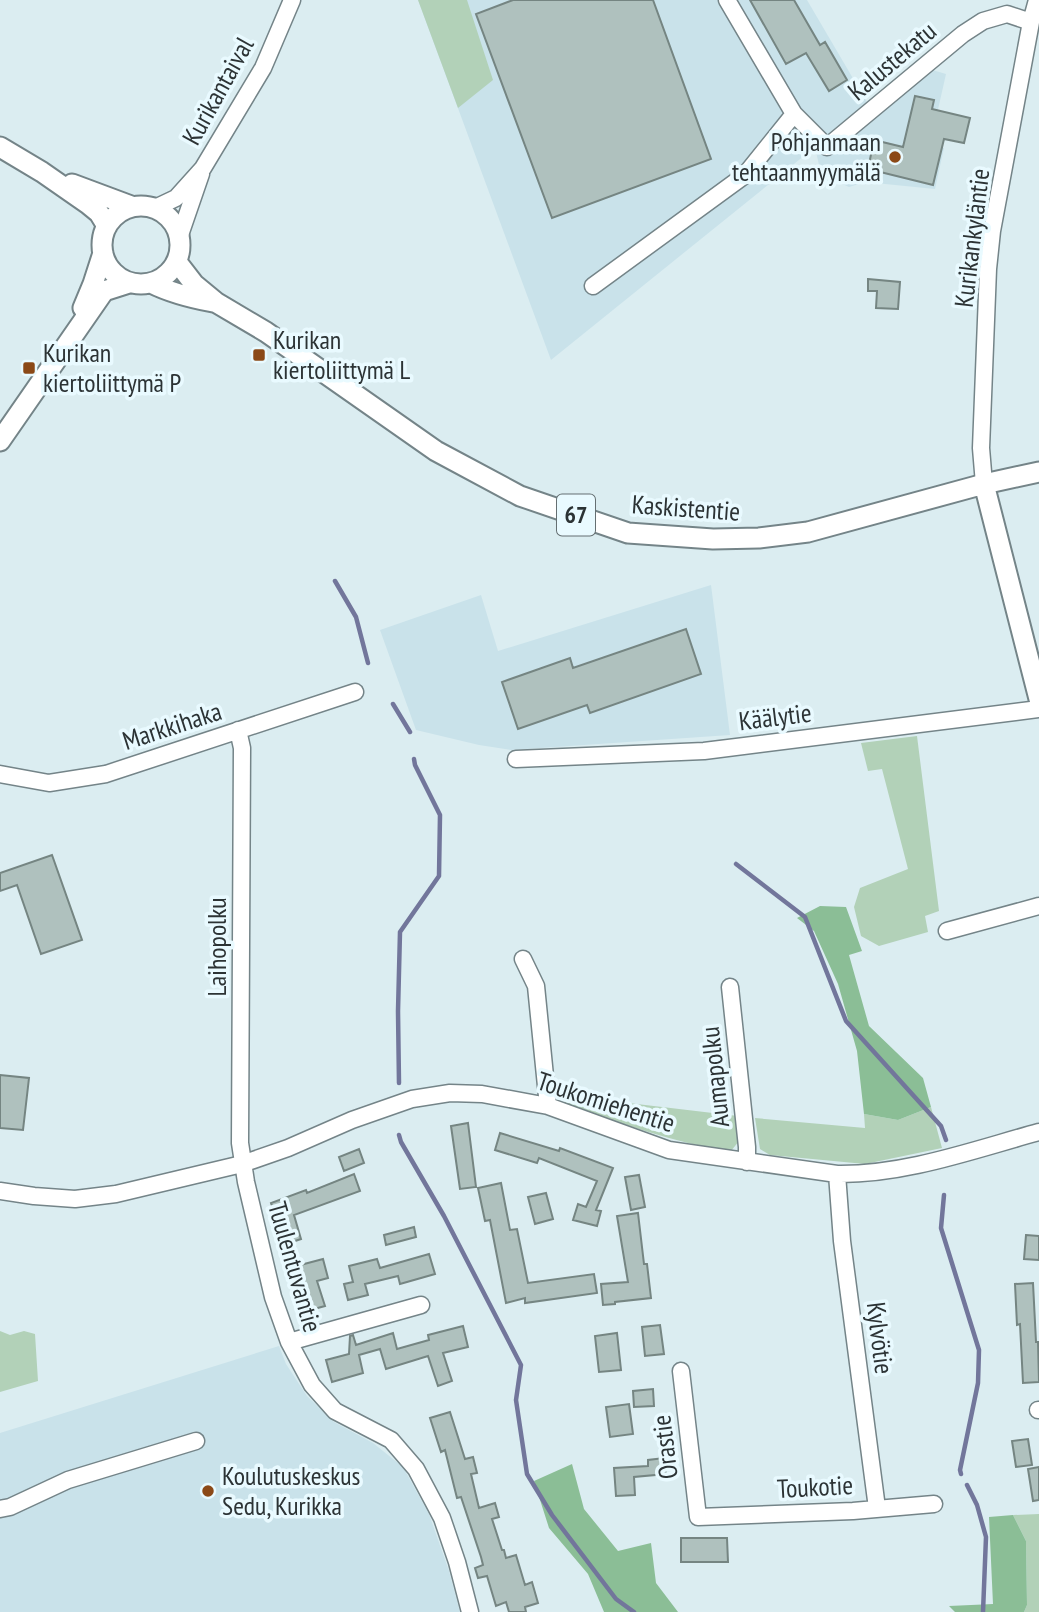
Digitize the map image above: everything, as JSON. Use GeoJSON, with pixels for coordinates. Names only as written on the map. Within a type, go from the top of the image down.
{"type":"FeatureCollection","features":[{"type":"Feature","properties":{"kind":"main road"},"geometry":{"type":"LineString","coordinates":[[0,147],[42,172],[99,213],[107,226]]}},
{"type":"Feature","properties":{"kind":"main road"},"geometry":{"type":"LineString","coordinates":[[42,172],[131,206]]}},
{"type":"Feature","properties":{"kind":"main road"},"geometry":{"type":"LineString","coordinates":[[69,341],[93,284],[103,253],[107,226],[117,214],[131,206],[145,204],[157,207],[176,226],[180,251],[177,262],[171,271],[151,283]]}},
{"type":"Feature","properties":{"kind":"main road"},"geometry":{"type":"LineString","coordinates":[[103,253],[114,275],[129,283]]}},
{"type":"Feature","properties":{"kind":"main road","name":"Kaskistentie"},"geometry":{"type":"LineString","coordinates":[[177,262],[194,284],[217,303],[266,331],[436,451],[520,496],[628,533],[713,539],[759,538],[808,532],[984,484],[1039,472]]}},
{"type":"Feature","properties":{"kind":"main road"},"geometry":{"type":"LineString","coordinates":[[0,441],[104,291],[129,283]]}},
{"type":"Feature","properties":{"kind":"main road","name":"67"},"geometry":{"type":"LineString","coordinates":[[129,283],[151,283]]}},
{"type":"Feature","properties":{"kind":"main road","name":"Kaskistentie"},"geometry":{"type":"LineString","coordinates":[[151,283],[192,298],[217,303]]}},
{"type":"Feature","properties":{"kind":"main road"},"geometry":{"type":"LineString","coordinates":[[984,484],[1039,699]]}},
{"type":"Feature","properties":{"kind":"street","name":"Kurikantaival"},"geometry":{"type":"LineString","coordinates":[[157,207],[176,198],[203,168],[263,68],[292,0]]}},
{"type":"Feature","properties":{"kind":"street"},"geometry":{"type":"LineString","coordinates":[[593,286],[746,175],[794,114],[727,0]]}},
{"type":"Feature","properties":{"kind":"street","name":"Kurikankyläntie"},"geometry":{"type":"LineString","coordinates":[[984,484],[981,437],[992,231],[1037,0]]}},
{"type":"Feature","properties":{"kind":"street","name":"Kalustekatu"},"geometry":{"type":"LineString","coordinates":[[794,114],[827,147],[963,34],[983,21],[1007,14],[1031,22]]}},
{"type":"Feature","properties":{"kind":"street","name":"Kurikantaival"},"geometry":{"type":"LineString","coordinates":[[179,238],[203,168]]}},
{"type":"Feature","properties":{"kind":"street","name":"Markkihaka"},"geometry":{"type":"LineString","coordinates":[[0,774],[49,783],[106,774],[355,692]]}},
{"type":"Feature","properties":{"kind":"street","name":"Käälytie"},"geometry":{"type":"LineString","coordinates":[[516,759],[704,751],[1039,709]]}},
{"type":"Feature","properties":{"kind":"street","name":"Laihopolku"},"geometry":{"type":"LineString","coordinates":[[238,730],[242,748],[242,1164]]}},
{"type":"Feature","properties":{"kind":"street"},"geometry":{"type":"LineString","coordinates":[[947,930],[1039,906]]}},
{"type":"Feature","properties":{"kind":"street"},"geometry":{"type":"LineString","coordinates":[[523,959],[536,986],[548,1106]]}},
{"type":"Feature","properties":{"kind":"street","name":"Aumapolku"},"geometry":{"type":"LineString","coordinates":[[730,987],[747,1161]]}},
{"type":"Feature","properties":{"kind":"street","name":"Toukomiehentie"},"geometry":{"type":"LineString","coordinates":[[0,1191],[75,1199],[116,1195],[242,1164],[412,1099],[450,1093],[482,1094],[548,1106],[669,1150],[837,1174],[863,1174],[909,1167],[1039,1132]]}},
{"type":"Feature","properties":{"kind":"street","name":"Tuulentuvantie"},"geometry":{"type":"LineString","coordinates":[[242,1164],[273,1297],[289,1342],[312,1385],[335,1411],[391,1440],[416,1469],[442,1518],[470,1612]]}},
{"type":"Feature","properties":{"kind":"street","name":"Kylvötie"},"geometry":{"type":"LineString","coordinates":[[837,1174],[842,1241],[877,1508]]}},
{"type":"Feature","properties":{"kind":"street"},"geometry":{"type":"LineString","coordinates":[[289,1342],[421,1305]]}},
{"type":"Feature","properties":{"kind":"street","name":"Orastie"},"geometry":{"type":"LineString","coordinates":[[681,1371],[698,1517]]}},
{"type":"Feature","properties":{"kind":"street"},"geometry":{"type":"LineString","coordinates":[[0,1510],[68,1480],[196,1441]]}},
{"type":"Feature","properties":{"kind":"street","name":"Toukotie"},"geometry":{"type":"LineString","coordinates":[[698,1517],[934,1504]]}},
{"type":"Feature","properties":{"kind":"shaded area"},"geometry":{"type":"Polygon","coordinates":[[[418,0],[807,0],[868,104],[929,69],[946,74],[930,145],[944,148],[935,189],[865,182],[849,187],[821,174],[815,147],[551,360],[418,0]]]}},
{"type":"Feature","properties":{"kind":"shaded area"},"geometry":{"type":"Polygon","coordinates":[[[711,585],[730,735],[511,750],[416,730],[380,630],[481,595],[498,651],[711,585]]]}},
{"type":"Feature","properties":{"kind":"shaded area","name":"Koulutuskeskus Sedu, Kurikka"},"geometry":{"type":"Polygon","coordinates":[[[279,1346],[286,1364],[307,1396],[334,1422],[373,1443],[403,1467],[429,1514],[460,1612],[0,1612],[0,1433],[279,1346]]]}},
{"type":"Feature","properties":{"kind":"green space"},"geometry":{"type":"Polygon","coordinates":[[[418,0],[467,0],[493,80],[458,108],[418,0]]]}},
{"type":"Feature","properties":{"kind":"green space"},"geometry":{"type":"Polygon","coordinates":[[[917,736],[939,911],[925,916],[928,932],[879,946],[861,936],[854,907],[860,888],[908,869],[882,769],[868,771],[861,743],[917,736]]]}},
{"type":"Feature","properties":{"kind":"green space"},"geometry":{"type":"Polygon","coordinates":[[[820,906],[846,907],[862,951],[849,955],[869,1026],[923,1078],[931,1107],[898,1120],[864,1114],[857,1051],[838,984],[814,931],[797,918],[820,906]]]}},
{"type":"Feature","properties":{"kind":"green space"},"geometry":{"type":"Polygon","coordinates":[[[561,1095],[738,1116],[739,1141],[731,1151],[688,1143],[647,1132],[565,1103],[561,1095]]]}},
{"type":"Feature","properties":{"kind":"green space"},"geometry":{"type":"Polygon","coordinates":[[[931,1107],[942,1148],[865,1164],[770,1155],[760,1149],[755,1118],[865,1128],[864,1114],[898,1120],[931,1107]]]}},
{"type":"Feature","properties":{"kind":"green space"},"geometry":{"type":"Polygon","coordinates":[[[0,1331],[10,1335],[24,1331],[35,1334],[38,1381],[0,1392],[0,1331]]]}},
{"type":"Feature","properties":{"kind":"green space"},"geometry":{"type":"Polygon","coordinates":[[[572,1464],[584,1509],[618,1551],[651,1543],[656,1583],[678,1612],[604,1612],[588,1574],[549,1528],[534,1481],[572,1464]]]}},
{"type":"Feature","properties":{"kind":"green space"},"geometry":{"type":"Polygon","coordinates":[[[1039,1514],[1039,1612],[1024,1612],[1027,1605],[1026,1541],[1013,1515],[1039,1514]]]}},
{"type":"Feature","properties":{"kind":"green space"},"geometry":{"type":"Polygon","coordinates":[[[1013,1515],[1026,1541],[1027,1605],[1024,1612],[955,1612],[949,1606],[993,1604],[989,1517],[1013,1515]]]}},
{"type":"Feature","properties":{"kind":"building"},"geometry":{"type":"Polygon","coordinates":[[[513,0],[653,0],[711,159],[552,218],[476,14],[513,0]]]}},
{"type":"Feature","properties":{"kind":"building"},"geometry":{"type":"Polygon","coordinates":[[[750,0],[794,0],[820,45],[825,42],[847,80],[829,91],[806,53],[786,64],[750,0]]]}},
{"type":"Feature","properties":{"kind":"building"},"geometry":{"type":"Polygon","coordinates":[[[915,96],[934,100],[932,109],[970,118],[964,143],[944,139],[933,185],[868,169],[874,140],[903,147],[915,96]]]}},
{"type":"Feature","properties":{"kind":"building"},"geometry":{"type":"Polygon","coordinates":[[[868,279],[900,282],[898,309],[876,308],[877,291],[868,291],[868,279]]]}},
{"type":"Feature","properties":{"kind":"building"},"geometry":{"type":"Polygon","coordinates":[[[686,629],[701,674],[590,713],[587,705],[518,729],[502,682],[570,658],[573,668],[686,629]]]}},
{"type":"Feature","properties":{"kind":"building"},"geometry":{"type":"Polygon","coordinates":[[[52,855],[82,940],[41,954],[17,885],[0,891],[0,873],[52,855]]]}},
{"type":"Feature","properties":{"kind":"building"},"geometry":{"type":"Polygon","coordinates":[[[0,1075],[29,1078],[23,1130],[0,1128],[0,1075]]]}},
{"type":"Feature","properties":{"kind":"building"},"geometry":{"type":"Polygon","coordinates":[[[468,1123],[476,1187],[460,1189],[451,1126],[468,1123]]]}},
{"type":"Feature","properties":{"kind":"building"},"geometry":{"type":"Polygon","coordinates":[[[500,1133],[559,1151],[560,1148],[613,1168],[596,1210],[601,1211],[597,1226],[573,1220],[578,1204],[586,1207],[597,1181],[539,1158],[537,1163],[495,1150],[500,1133]]]}},
{"type":"Feature","properties":{"kind":"building"},"geometry":{"type":"Polygon","coordinates":[[[359,1149],[364,1163],[344,1171],[339,1157],[359,1149]]]}},
{"type":"Feature","properties":{"kind":"building"},"geometry":{"type":"Polygon","coordinates":[[[354,1174],[360,1191],[294,1215],[301,1239],[280,1246],[276,1234],[281,1232],[271,1203],[306,1190],[307,1193],[354,1174]]]}},
{"type":"Feature","properties":{"kind":"building"},"geometry":{"type":"Polygon","coordinates":[[[639,1175],[645,1207],[631,1210],[625,1177],[639,1175]]]}},
{"type":"Feature","properties":{"kind":"building"},"geometry":{"type":"Polygon","coordinates":[[[501,1183],[510,1230],[517,1229],[528,1283],[594,1274],[597,1293],[525,1303],[525,1298],[506,1303],[490,1220],[485,1221],[478,1188],[501,1183]]]}},
{"type":"Feature","properties":{"kind":"building"},"geometry":{"type":"Polygon","coordinates":[[[546,1193],[553,1219],[535,1224],[528,1197],[546,1193]]]}},
{"type":"Feature","properties":{"kind":"building"},"geometry":{"type":"Polygon","coordinates":[[[638,1213],[651,1298],[603,1305],[601,1284],[628,1282],[617,1216],[638,1213]]]}},
{"type":"Feature","properties":{"kind":"building"},"geometry":{"type":"Polygon","coordinates":[[[414,1227],[416,1237],[386,1245],[384,1235],[414,1227]]]}},
{"type":"Feature","properties":{"kind":"building"},"geometry":{"type":"Polygon","coordinates":[[[1026,1235],[1039,1236],[1039,1260],[1024,1259],[1026,1235]]]}},
{"type":"Feature","properties":{"kind":"building"},"geometry":{"type":"Polygon","coordinates":[[[429,1254],[435,1274],[400,1284],[398,1276],[365,1284],[368,1295],[348,1300],[344,1284],[353,1282],[349,1266],[377,1259],[380,1268],[429,1254]]]}},
{"type":"Feature","properties":{"kind":"building"},"geometry":{"type":"Polygon","coordinates":[[[323,1259],[328,1278],[317,1281],[325,1306],[303,1312],[289,1268],[323,1259]]]}},
{"type":"Feature","properties":{"kind":"building"},"geometry":{"type":"Polygon","coordinates":[[[1033,1283],[1039,1382],[1023,1383],[1015,1284],[1033,1283]]]}},
{"type":"Feature","properties":{"kind":"building"},"geometry":{"type":"Polygon","coordinates":[[[660,1325],[664,1354],[645,1356],[642,1327],[660,1325]]]}},
{"type":"Feature","properties":{"kind":"building"},"geometry":{"type":"Polygon","coordinates":[[[463,1326],[468,1347],[443,1353],[452,1381],[438,1386],[428,1356],[386,1369],[380,1349],[359,1355],[363,1373],[332,1382],[326,1360],[349,1354],[350,1336],[353,1335],[356,1345],[393,1333],[397,1349],[429,1340],[428,1335],[463,1326]]]}},
{"type":"Feature","properties":{"kind":"building"},"geometry":{"type":"Polygon","coordinates":[[[617,1333],[621,1370],[599,1372],[595,1336],[617,1333]]]}},
{"type":"Feature","properties":{"kind":"building"},"geometry":{"type":"Polygon","coordinates":[[[653,1389],[654,1406],[634,1407],[633,1391],[653,1389]]]}},
{"type":"Feature","properties":{"kind":"building"},"geometry":{"type":"Polygon","coordinates":[[[629,1404],[633,1434],[610,1437],[606,1407],[629,1404]]]}},
{"type":"Feature","properties":{"kind":"building"},"geometry":{"type":"Polygon","coordinates":[[[450,1412],[465,1459],[473,1457],[477,1473],[471,1474],[479,1508],[495,1503],[499,1517],[492,1519],[502,1550],[506,1558],[516,1555],[525,1585],[532,1582],[538,1603],[525,1607],[526,1612],[509,1612],[506,1602],[496,1606],[487,1576],[478,1578],[475,1568],[483,1565],[481,1557],[461,1497],[457,1498],[445,1450],[441,1452],[430,1418],[450,1412]]]}},
{"type":"Feature","properties":{"kind":"building"},"geometry":{"type":"Polygon","coordinates":[[[1028,1439],[1032,1465],[1016,1467],[1012,1441],[1028,1439]]]}},
{"type":"Feature","properties":{"kind":"building"},"geometry":{"type":"Polygon","coordinates":[[[664,1458],[666,1474],[634,1477],[635,1495],[616,1496],[614,1468],[648,1466],[648,1460],[664,1458]]]}},
{"type":"Feature","properties":{"kind":"building"},"geometry":{"type":"Polygon","coordinates":[[[1039,1467],[1039,1500],[1033,1501],[1028,1469],[1039,1467]]]}},
{"type":"Feature","properties":{"kind":"building"},"geometry":{"type":"Polygon","coordinates":[[[681,1538],[727,1538],[728,1562],[681,1562],[681,1538]]]}},
{"type":"Feature","properties":{"kind":"waterway"},"geometry":{"type":"LineString","coordinates":[[335,581],[356,617],[368,663]]}},
{"type":"Feature","properties":{"kind":"waterway"},"geometry":{"type":"LineString","coordinates":[[393,704],[410,732]]}},
{"type":"Feature","properties":{"kind":"waterway"},"geometry":{"type":"LineString","coordinates":[[399,1083],[400,932],[439,876],[440,815],[414,759]]}},
{"type":"Feature","properties":{"kind":"waterway"},"geometry":{"type":"LineString","coordinates":[[736,864],[805,917],[846,1021],[941,1126],[946,1140]]}},
{"type":"Feature","properties":{"kind":"waterway"},"geometry":{"type":"LineString","coordinates":[[399,1135],[521,1365],[516,1400],[527,1474],[552,1515],[616,1599],[634,1612]]}},
{"type":"Feature","properties":{"kind":"waterway"},"geometry":{"type":"LineString","coordinates":[[944,1195],[941,1228],[979,1350],[978,1383],[961,1474]]}},
{"type":"Feature","properties":{"kind":"waterway"},"geometry":{"type":"LineString","coordinates":[[967,1485],[977,1505],[986,1537],[983,1612]]}},
{"type":"Feature","properties":{"kind":"place","name":"Pohjanmaan tehtaanmyymälä"},"geometry":{"type":"Point","coordinates":[895,157]}},
{"type":"Feature","properties":{"kind":"place","name":"Kurikan kiertoliittymä L"},"geometry":{"type":"Point","coordinates":[259,355]}},
{"type":"Feature","properties":{"kind":"place","name":"Kurikan kiertoliittymä P"},"geometry":{"type":"Point","coordinates":[29,368]}},
{"type":"Feature","properties":{"kind":"place","name":"Koulutuskeskus Sedu, Kurikka"},"geometry":{"type":"Point","coordinates":[208,1491]}}]}
